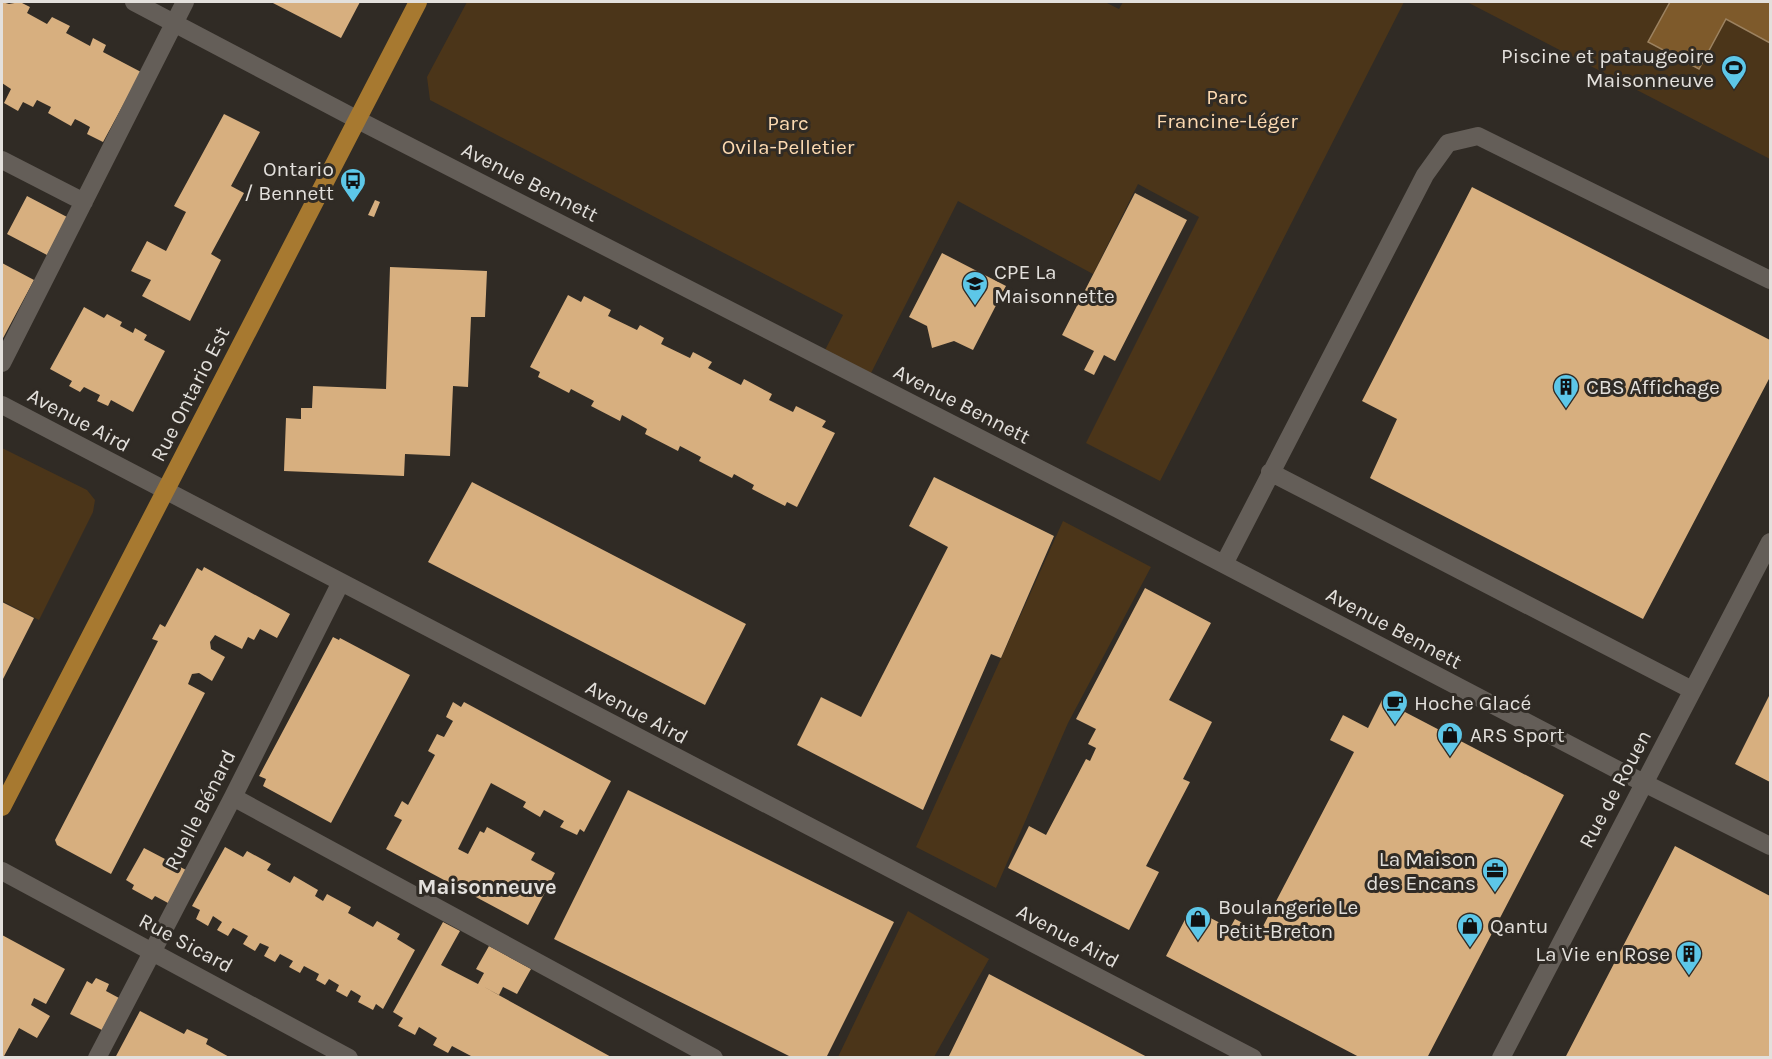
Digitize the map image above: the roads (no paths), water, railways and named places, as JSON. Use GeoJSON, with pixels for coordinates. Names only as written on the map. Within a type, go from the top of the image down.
{"type":"FeatureCollection","features":[{"type":"Feature","properties":{"kind":"main road","name":"Rue Ontario Est"},"geometry":{"type":"LineString","coordinates":[[2,807],[418,2]]}},
{"type":"Feature","properties":{"kind":"street","name":"Avenue Bennett"},"geometry":{"type":"LineString","coordinates":[[134,2],[358,120],[1224,564],[1643,783],[1770,846]]}},
{"type":"Feature","properties":{"kind":"street"},"geometry":{"type":"LineString","coordinates":[[2,363],[185,2]]}},
{"type":"Feature","properties":{"kind":"street"},"geometry":{"type":"LineString","coordinates":[[1224,564],[1425,175],[1448,143],[1478,136],[1770,280]]}},
{"type":"Feature","properties":{"kind":"street"},"geometry":{"type":"LineString","coordinates":[[2,160],[84,202]]}},
{"type":"Feature","properties":{"kind":"street","name":"Avenue Aird"},"geometry":{"type":"LineString","coordinates":[[2,405],[1253,1058]]}},
{"type":"Feature","properties":{"kind":"street"},"geometry":{"type":"LineString","coordinates":[[1270,472],[1692,690]]}},
{"type":"Feature","properties":{"kind":"street","name":"Rue de Rouen"},"geometry":{"type":"LineString","coordinates":[[1501,1058],[1770,542]]}},
{"type":"Feature","properties":{"kind":"street","name":"Ruelle Bénard"},"geometry":{"type":"LineString","coordinates":[[97,1058],[233,797],[341,582]]}},
{"type":"Feature","properties":{"kind":"street"},"geometry":{"type":"LineString","coordinates":[[233,797],[714,1058]]}},
{"type":"Feature","properties":{"kind":"street","name":"Rue Sicard"},"geometry":{"type":"LineString","coordinates":[[2,871],[153,950],[349,1058]]}},
{"type":"Feature","properties":{"kind":"place","name":"Piscine et pataugeoire Maisonneuve"},"geometry":{"type":"Point","coordinates":[1734,91]}},
{"type":"Feature","properties":{"kind":"place","name":"Ontario / Bennett"},"geometry":{"type":"Point","coordinates":[353,204]}},
{"type":"Feature","properties":{"kind":"place","name":"CPE La Maisonnette"},"geometry":{"type":"Point","coordinates":[975,307]}},
{"type":"Feature","properties":{"kind":"place","name":"CBS Affichage"},"geometry":{"type":"Point","coordinates":[1566,410]}},
{"type":"Feature","properties":{"kind":"place","name":"Hoche Glacé"},"geometry":{"type":"Point","coordinates":[1395,726]}},
{"type":"Feature","properties":{"kind":"place","name":"ARS Sport"},"geometry":{"type":"Point","coordinates":[1450,758]}},
{"type":"Feature","properties":{"kind":"place","name":"La Maison des Encans"},"geometry":{"type":"Point","coordinates":[1495,894]}},
{"type":"Feature","properties":{"kind":"place","name":"Boulangerie Le Petit-Breton"},"geometry":{"type":"Point","coordinates":[1198,942]}},
{"type":"Feature","properties":{"kind":"place","name":"Qantu"},"geometry":{"type":"Point","coordinates":[1470,949]}},
{"type":"Feature","properties":{"kind":"place","name":"La Vie en Rose"},"geometry":{"type":"Point","coordinates":[1689,977]}},
{"type":"Feature","properties":{"kind":"district","name":"Maisonneuve"},"geometry":{"type":"Point","coordinates":[487,886]}},
{"type":"Feature","properties":{"kind":"park label","name":"Parc Francine-Léger"},"geometry":{"type":"Point","coordinates":[1227,109]}},
{"type":"Feature","properties":{"kind":"park label","name":"Parc Ovila-Pelletier"},"geometry":{"type":"Point","coordinates":[788,135]}}]}
